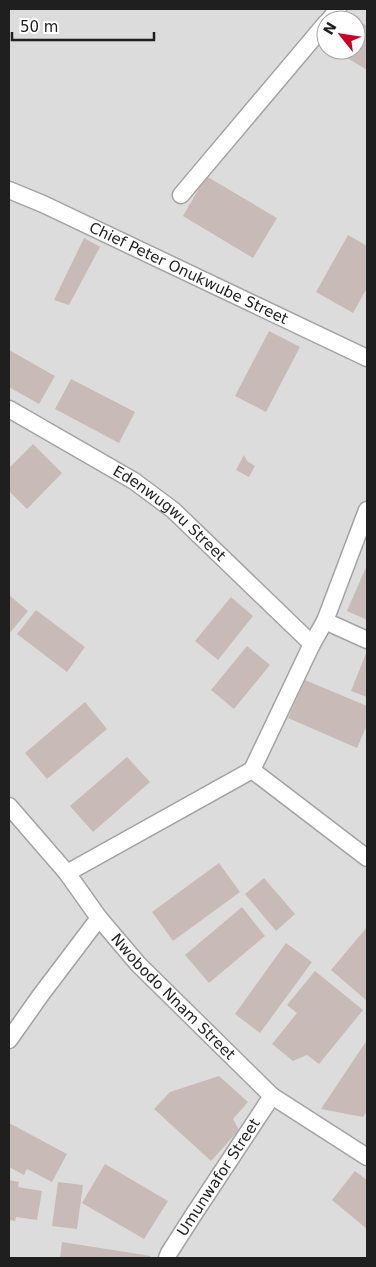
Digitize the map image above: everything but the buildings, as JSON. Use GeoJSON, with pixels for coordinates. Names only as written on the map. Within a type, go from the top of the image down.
{"type":"FeatureCollection","features":[{"type":"Feature","properties":{"kind":"street"},"geometry":{"type":"LineString","coordinates":[[181,195],[316,35]]}},
{"type":"Feature","properties":{"kind":"street","name":"Chief Peter Onukwube Street"},"geometry":{"type":"LineString","coordinates":[[9,190],[43,204],[367,358]]}},
{"type":"Feature","properties":{"kind":"street","name":"Edenwugwu Street"},"geometry":{"type":"LineString","coordinates":[[9,409],[134,481],[173,510],[312,644]]}},
{"type":"Feature","properties":{"kind":"street"},"geometry":{"type":"LineString","coordinates":[[66,873],[252,770],[312,644],[325,621],[367,510]]}},
{"type":"Feature","properties":{"kind":"street"},"geometry":{"type":"LineString","coordinates":[[325,621],[367,640]]}},
{"type":"Feature","properties":{"kind":"street"},"geometry":{"type":"LineString","coordinates":[[252,770],[367,858]]}},
{"type":"Feature","properties":{"kind":"street","name":"Nwobodo Nnam Street"},"geometry":{"type":"LineString","coordinates":[[9,806],[66,873],[99,918],[138,964],[272,1096],[367,1156]]}},
{"type":"Feature","properties":{"kind":"street"},"geometry":{"type":"LineString","coordinates":[[9,1040],[99,918]]}},
{"type":"Feature","properties":{"kind":"street","name":"Umunwafor Street"},"geometry":{"type":"LineString","coordinates":[[167,1258],[272,1096]]}},
{"type":"Feature","properties":{"kind":"shaded area"},"geometry":{"type":"Polygon","coordinates":[[[9,9],[367,9],[367,1258],[9,1258],[9,9]]]}}]}
